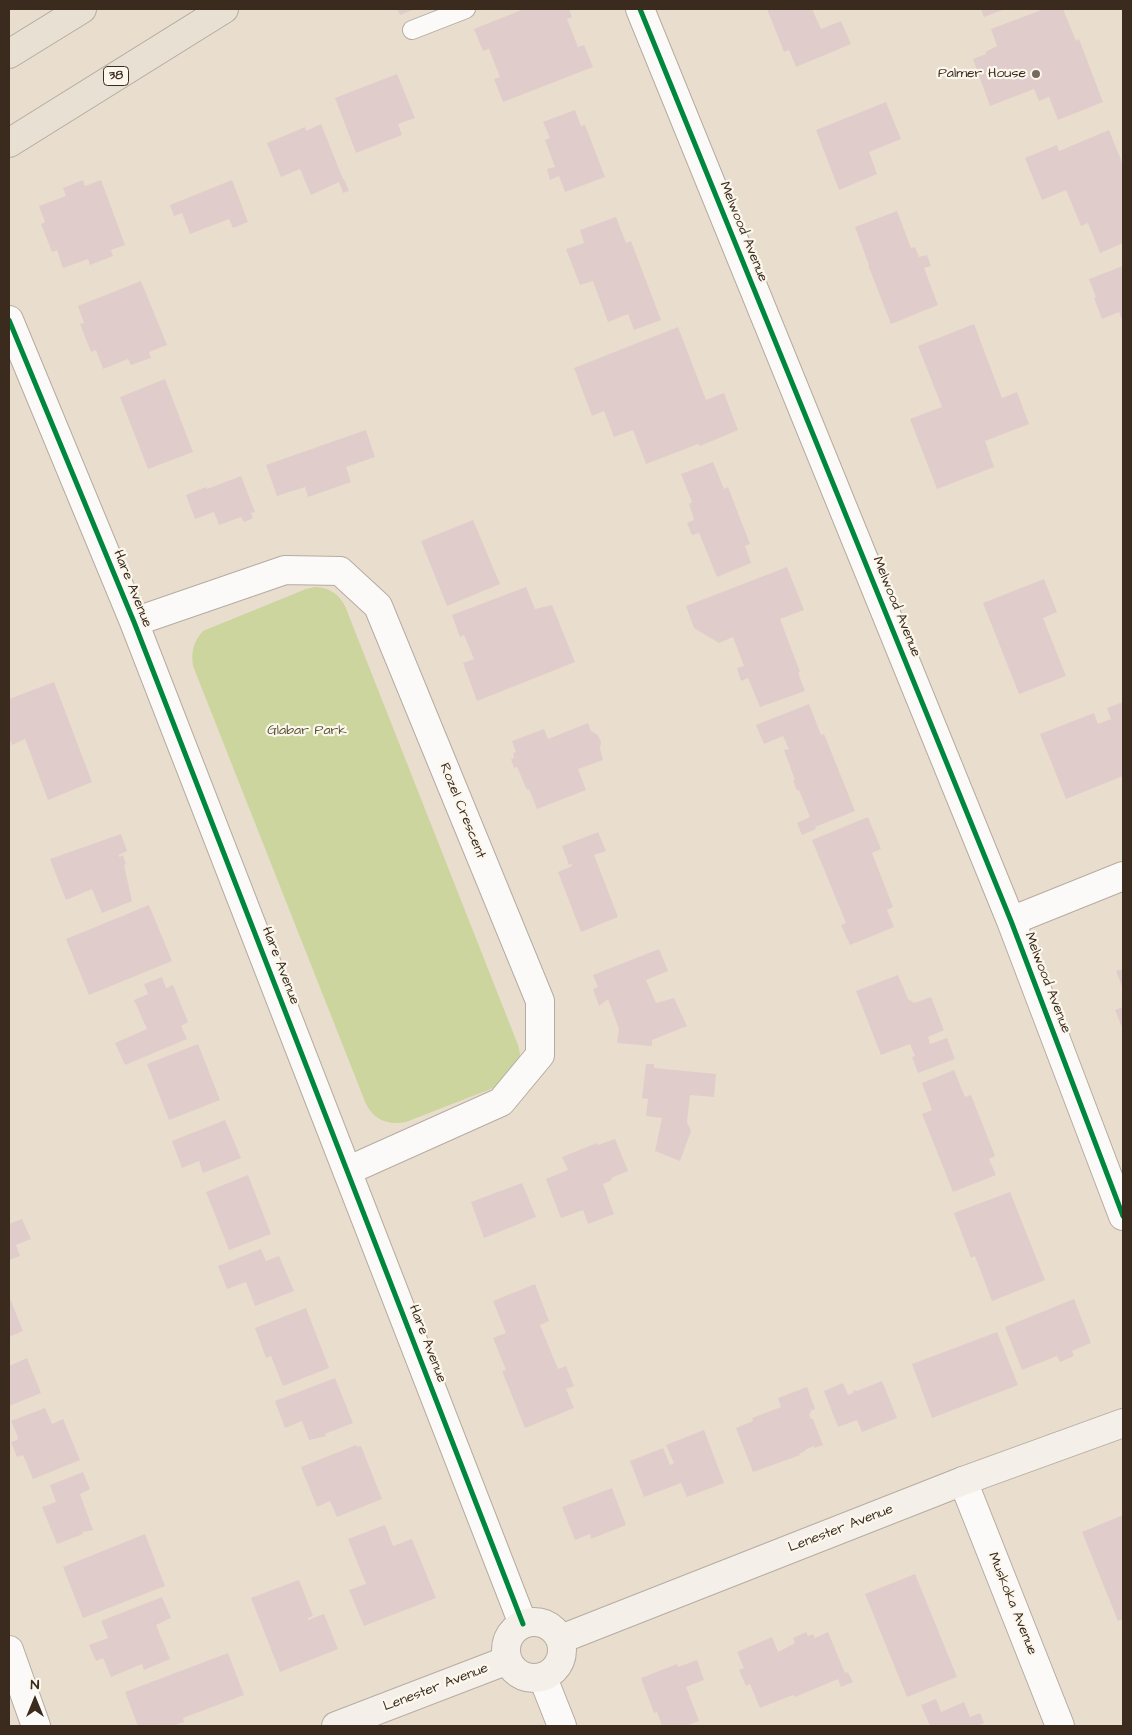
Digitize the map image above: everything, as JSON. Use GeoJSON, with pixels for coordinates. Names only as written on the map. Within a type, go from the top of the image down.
{"type":"FeatureCollection","features":[{"type":"Feature","properties":{"kind":"main road"},"geometry":{"type":"LineString","coordinates":[[9,54],[81,9]]}},
{"type":"Feature","properties":{"kind":"main road","name":"38"},"geometry":{"type":"LineString","coordinates":[[9,142],[224,9]]}},
{"type":"Feature","properties":{"kind":"street","name":"Melwood Avenue"},"geometry":{"type":"LineString","coordinates":[[640,9],[1011,921],[1123,1216]]}},
{"type":"Feature","properties":{"kind":"street","name":"Hare Avenue"},"geometry":{"type":"LineString","coordinates":[[9,320],[134,622],[523,1624]]}},
{"type":"Feature","properties":{"kind":"street","name":"Rozel Crescent"},"geometry":{"type":"LineString","coordinates":[[134,622],[285,570],[340,571],[378,606],[540,1001],[540,1055],[501,1102],[347,1171]]}},
{"type":"Feature","properties":{"kind":"street"},"geometry":{"type":"LineString","coordinates":[[1011,921],[1123,876]]}},
{"type":"Feature","properties":{"kind":"street","name":"Lenester Avenue"},"geometry":{"type":"LineString","coordinates":[[561,1639],[963,1481],[1123,1423]]}},
{"type":"Feature","properties":{"kind":"street","name":"Muskoka Avenue"},"geometry":{"type":"LineString","coordinates":[[963,1481],[1060,1726]]}},
{"type":"Feature","properties":{"kind":"street"},"geometry":{"type":"LineString","coordinates":[[538,1622],[546,1624],[561,1639],[560,1662],[554,1672],[543,1678],[532,1679],[522,1676],[513,1669],[508,1660],[506,1646],[512,1633],[523,1624],[538,1622]]}},
{"type":"Feature","properties":{"kind":"street"},"geometry":{"type":"LineString","coordinates":[[9,1650],[36,1726]]}},
{"type":"Feature","properties":{"kind":"street","name":"Lenester Avenue"},"geometry":{"type":"LineString","coordinates":[[336,1726],[508,1660]]}},
{"type":"Feature","properties":{"kind":"street"},"geometry":{"type":"LineString","coordinates":[[543,1678],[562,1726]]}},
{"type":"Feature","properties":{"kind":"lane"},"geometry":{"type":"LineString","coordinates":[[412,30],[466,9]]}},
{"type":"Feature","properties":{"kind":"green space","name":"Glabar Park"},"geometry":{"type":"Polygon","coordinates":[[[315,587],[333,592],[345,606],[520,1054],[519,1064],[501,1085],[406,1122],[393,1123],[378,1118],[366,1104],[193,666],[192,656],[194,647],[203,631],[315,587]]]}},
{"type":"Feature","properties":{"kind":"building"},"geometry":{"type":"Polygon","coordinates":[[[397,9],[415,9],[400,15],[397,9]]]}},
{"type":"Feature","properties":{"kind":"building"},"geometry":{"type":"Polygon","coordinates":[[[524,9],[569,9],[572,17],[567,19],[578,47],[584,45],[593,67],[503,102],[494,79],[500,77],[489,49],[483,51],[474,29],[524,9]]]}},
{"type":"Feature","properties":{"kind":"building"},"geometry":{"type":"Polygon","coordinates":[[[767,9],[812,9],[821,29],[841,21],[851,44],[796,67],[789,50],[784,52],[767,9]]]}},
{"type":"Feature","properties":{"kind":"building"},"geometry":{"type":"Polygon","coordinates":[[[981,9],[1005,9],[984,17],[981,9]]]}},
{"type":"Feature","properties":{"kind":"building","name":"Palmer House"},"geometry":{"type":"Polygon","coordinates":[[[1044,9],[1063,9],[1076,41],[1079,39],[1103,102],[1058,120],[1049,97],[1039,101],[1034,89],[990,106],[973,59],[986,54],[985,52],[997,46],[991,29],[1044,9]]]}},
{"type":"Feature","properties":{"kind":"building"},"geometry":{"type":"Polygon","coordinates":[[[397,74],[415,118],[398,124],[402,135],[356,153],[335,98],[397,74]]]}},
{"type":"Feature","properties":{"kind":"building"},"geometry":{"type":"Polygon","coordinates":[[[886,102],[901,139],[869,152],[877,174],[839,190],[816,130],[886,102]]]}},
{"type":"Feature","properties":{"kind":"building"},"geometry":{"type":"Polygon","coordinates":[[[575,110],[581,126],[585,125],[605,177],[565,192],[559,176],[550,180],[547,169],[555,167],[545,140],[550,138],[543,122],[575,110]]]}},
{"type":"Feature","properties":{"kind":"building"},"geometry":{"type":"Polygon","coordinates":[[[321,124],[349,191],[343,193],[339,182],[311,195],[300,169],[281,177],[267,143],[305,127],[306,131],[321,124]]]}},
{"type":"Feature","properties":{"kind":"building"},"geometry":{"type":"Polygon","coordinates":[[[1109,130],[1123,165],[1123,243],[1100,253],[1088,223],[1081,226],[1066,190],[1042,200],[1025,158],[1057,145],[1059,151],[1109,130]]]}},
{"type":"Feature","properties":{"kind":"building"},"geometry":{"type":"Polygon","coordinates":[[[83,180],[85,186],[101,180],[125,245],[111,250],[113,256],[90,265],[88,259],[63,268],[57,250],[52,252],[41,224],[45,222],[39,206],[66,196],[63,188],[83,180]]]}},
{"type":"Feature","properties":{"kind":"building"},"geometry":{"type":"Polygon","coordinates":[[[232,180],[248,222],[233,228],[229,219],[190,234],[182,213],[174,216],[170,205],[232,180]]]}},
{"type":"Feature","properties":{"kind":"building"},"geometry":{"type":"Polygon","coordinates":[[[897,211],[911,248],[915,247],[919,257],[927,255],[931,266],[924,268],[938,305],[891,324],[855,227],[897,211]]]}},
{"type":"Feature","properties":{"kind":"building"},"geometry":{"type":"Polygon","coordinates":[[[616,217],[626,243],[631,241],[661,320],[634,330],[628,314],[608,322],[593,281],[580,285],[566,249],[584,243],[580,230],[616,217]]]}},
{"type":"Feature","properties":{"kind":"building"},"geometry":{"type":"Polygon","coordinates":[[[1123,266],[1123,322],[1119,312],[1102,319],[1089,279],[1123,266]]]}},
{"type":"Feature","properties":{"kind":"building"},"geometry":{"type":"Polygon","coordinates":[[[141,281],[167,345],[149,352],[151,358],[131,365],[128,359],[103,369],[96,350],[91,352],[80,324],[84,323],[78,306],[141,281]]]}},
{"type":"Feature","properties":{"kind":"building"},"geometry":{"type":"Polygon","coordinates":[[[974,324],[1002,398],[1017,392],[1029,424],[985,441],[994,467],[937,489],[910,419],[942,407],[918,346],[974,324]]]}},
{"type":"Feature","properties":{"kind":"building"},"geometry":{"type":"Polygon","coordinates":[[[678,327],[706,400],[724,393],[738,430],[700,446],[698,444],[646,464],[633,430],[614,437],[604,411],[592,416],[574,368],[678,327]]]}},
{"type":"Feature","properties":{"kind":"building"},"geometry":{"type":"Polygon","coordinates":[[[165,379],[193,452],[148,469],[120,397],[165,379]]]}},
{"type":"Feature","properties":{"kind":"building"},"geometry":{"type":"Polygon","coordinates":[[[366,430],[375,457],[346,467],[351,482],[308,497],[305,487],[277,496],[266,465],[366,430]]]}},
{"type":"Feature","properties":{"kind":"building"},"geometry":{"type":"Polygon","coordinates":[[[713,462],[724,489],[728,487],[750,544],[745,546],[751,563],[717,577],[699,533],[692,535],[687,523],[694,520],[689,504],[692,502],[681,474],[713,462]]]}},
{"type":"Feature","properties":{"kind":"building"},"geometry":{"type":"Polygon","coordinates":[[[241,476],[255,512],[251,513],[253,518],[244,522],[241,517],[219,525],[214,512],[195,519],[186,495],[241,476]]]}},
{"type":"Feature","properties":{"kind":"building"},"geometry":{"type":"Polygon","coordinates":[[[473,520],[500,584],[447,606],[421,541],[473,520]]]}},
{"type":"Feature","properties":{"kind":"building"},"geometry":{"type":"Polygon","coordinates":[[[787,567],[804,610],[780,619],[800,672],[798,673],[805,691],[760,707],[748,678],[741,681],[737,668],[744,666],[733,637],[719,643],[694,628],[686,606],[787,567]]]}},
{"type":"Feature","properties":{"kind":"building"},"geometry":{"type":"Polygon","coordinates":[[[1044,579],[1057,612],[1043,618],[1066,676],[1019,694],[983,603],[1044,579]]]}},
{"type":"Feature","properties":{"kind":"building"},"geometry":{"type":"Polygon","coordinates":[[[526,587],[535,609],[552,605],[575,662],[477,701],[463,663],[474,659],[464,635],[460,637],[452,615],[526,587]]]}},
{"type":"Feature","properties":{"kind":"building"},"geometry":{"type":"Polygon","coordinates":[[[54,682],[92,782],[48,800],[25,739],[12,745],[9,737],[9,699],[54,682]]]}},
{"type":"Feature","properties":{"kind":"building"},"geometry":{"type":"Polygon","coordinates":[[[1123,702],[1123,776],[1066,799],[1040,734],[1094,713],[1098,724],[1111,719],[1107,708],[1123,702]]]}},
{"type":"Feature","properties":{"kind":"building"},"geometry":{"type":"Polygon","coordinates":[[[809,704],[821,735],[824,734],[855,811],[815,827],[816,829],[802,835],[797,823],[810,817],[793,780],[795,780],[784,750],[789,749],[783,736],[764,744],[756,725],[809,704]]]}},
{"type":"Feature","properties":{"kind":"building"},"geometry":{"type":"Polygon","coordinates":[[[588,723],[591,731],[598,735],[601,742],[600,749],[603,760],[578,769],[586,790],[537,809],[517,767],[514,768],[511,759],[514,758],[513,753],[516,752],[512,741],[544,729],[548,739],[588,723]]]}},
{"type":"Feature","properties":{"kind":"building"},"geometry":{"type":"Polygon","coordinates":[[[868,817],[881,849],[872,853],[893,907],[887,910],[894,927],[850,945],[841,925],[846,923],[812,840],[868,817]]]}},
{"type":"Feature","properties":{"kind":"building"},"geometry":{"type":"Polygon","coordinates":[[[598,832],[606,851],[594,855],[618,917],[581,932],[558,872],[572,866],[572,864],[569,865],[562,846],[598,832]]]}},
{"type":"Feature","properties":{"kind":"building"},"geometry":{"type":"Polygon","coordinates":[[[121,834],[127,851],[119,855],[119,857],[123,855],[126,864],[124,865],[132,901],[102,913],[92,889],[66,900],[50,859],[121,834]]]}},
{"type":"Feature","properties":{"kind":"building"},"geometry":{"type":"Polygon","coordinates":[[[149,905],[172,961],[89,995],[66,939],[149,905]]]}},
{"type":"Feature","properties":{"kind":"building"},"geometry":{"type":"Polygon","coordinates":[[[659,949],[668,971],[646,980],[656,1003],[674,998],[687,1026],[652,1040],[652,1046],[617,1043],[619,1029],[608,999],[599,1006],[593,989],[598,987],[593,975],[659,949]]]}},
{"type":"Feature","properties":{"kind":"building"},"geometry":{"type":"Polygon","coordinates":[[[1123,969],[1123,989],[1116,971],[1123,969]]]}},
{"type":"Feature","properties":{"kind":"building"},"geometry":{"type":"Polygon","coordinates":[[[898,975],[908,999],[914,1003],[931,997],[944,1030],[928,1037],[930,1044],[947,1038],[955,1059],[918,1073],[912,1057],[915,1056],[910,1044],[881,1055],[856,991],[898,975]]]}},
{"type":"Feature","properties":{"kind":"building"},"geometry":{"type":"Polygon","coordinates":[[[162,977],[166,988],[173,985],[188,1022],[181,1026],[187,1039],[125,1065],[115,1043],[147,1029],[134,1000],[148,994],[144,984],[162,977]]]}},
{"type":"Feature","properties":{"kind":"building"},"geometry":{"type":"Polygon","coordinates":[[[1123,1007],[1123,1030],[1115,1010],[1123,1007]]]}},
{"type":"Feature","properties":{"kind":"building"},"geometry":{"type":"Polygon","coordinates":[[[198,1044],[220,1100],[169,1120],[147,1064],[198,1044]]]}},
{"type":"Feature","properties":{"kind":"building"},"geometry":{"type":"Polygon","coordinates":[[[646,1064],[654,1064],[654,1068],[716,1074],[714,1097],[690,1095],[687,1122],[691,1131],[680,1161],[655,1151],[662,1118],[646,1116],[648,1099],[642,1098],[646,1064]]]}},
{"type":"Feature","properties":{"kind":"building"},"geometry":{"type":"Polygon","coordinates":[[[954,1070],[965,1097],[971,1095],[995,1156],[989,1159],[996,1175],[953,1192],[922,1114],[932,1110],[922,1083],[954,1070]]]}},
{"type":"Feature","properties":{"kind":"building"},"geometry":{"type":"Polygon","coordinates":[[[225,1120],[241,1158],[203,1173],[199,1161],[182,1168],[172,1141],[225,1120]]]}},
{"type":"Feature","properties":{"kind":"building"},"geometry":{"type":"Polygon","coordinates":[[[615,1139],[628,1171],[611,1178],[612,1180],[603,1184],[614,1214],[588,1224],[583,1210],[561,1218],[546,1179],[568,1170],[562,1157],[597,1143],[598,1145],[615,1139]]]}},
{"type":"Feature","properties":{"kind":"building"},"geometry":{"type":"Polygon","coordinates":[[[248,1175],[271,1234],[229,1250],[206,1192],[248,1175]]]}},
{"type":"Feature","properties":{"kind":"building"},"geometry":{"type":"Polygon","coordinates":[[[522,1183],[536,1217],[484,1238],[471,1202],[522,1183]]]}},
{"type":"Feature","properties":{"kind":"building"},"geometry":{"type":"Polygon","coordinates":[[[1010,1192],[1045,1280],[992,1301],[975,1256],[971,1258],[954,1213],[1010,1192]]]}},
{"type":"Feature","properties":{"kind":"building"},"geometry":{"type":"Polygon","coordinates":[[[22,1219],[31,1239],[16,1245],[20,1256],[9,1260],[9,1224],[22,1219]]]}},
{"type":"Feature","properties":{"kind":"building"},"geometry":{"type":"Polygon","coordinates":[[[261,1249],[266,1261],[279,1256],[294,1291],[255,1306],[246,1282],[227,1289],[218,1266],[261,1249]]]}},
{"type":"Feature","properties":{"kind":"building"},"geometry":{"type":"Polygon","coordinates":[[[535,1284],[549,1321],[540,1325],[558,1369],[566,1366],[574,1386],[566,1389],[574,1408],[525,1428],[502,1371],[506,1370],[493,1338],[506,1333],[493,1301],[535,1284]]]}},
{"type":"Feature","properties":{"kind":"building"},"geometry":{"type":"Polygon","coordinates":[[[9,1296],[23,1331],[9,1337],[9,1296]]]}},
{"type":"Feature","properties":{"kind":"building"},"geometry":{"type":"Polygon","coordinates":[[[1074,1299],[1091,1343],[1072,1351],[1074,1356],[1060,1362],[1057,1356],[1022,1370],[1005,1327],[1074,1299]]]}},
{"type":"Feature","properties":{"kind":"building"},"geometry":{"type":"Polygon","coordinates":[[[306,1308],[329,1368],[283,1386],[271,1356],[266,1358],[255,1328],[306,1308]]]}},
{"type":"Feature","properties":{"kind":"building"},"geometry":{"type":"Polygon","coordinates":[[[997,1332],[1018,1385],[932,1418],[912,1364],[997,1332]]]}},
{"type":"Feature","properties":{"kind":"building"},"geometry":{"type":"Polygon","coordinates":[[[27,1358],[41,1393],[9,1406],[9,1366],[27,1358]]]}},
{"type":"Feature","properties":{"kind":"building"},"geometry":{"type":"Polygon","coordinates":[[[335,1378],[353,1423],[325,1434],[326,1436],[309,1440],[302,1421],[285,1428],[275,1401],[335,1378]]]}},
{"type":"Feature","properties":{"kind":"building"},"geometry":{"type":"Polygon","coordinates":[[[882,1381],[897,1418],[862,1432],[857,1420],[838,1427],[824,1391],[843,1383],[848,1395],[853,1393],[854,1390],[857,1391],[882,1381]]]}},
{"type":"Feature","properties":{"kind":"building"},"geometry":{"type":"Polygon","coordinates":[[[807,1387],[815,1409],[810,1411],[811,1413],[809,1414],[811,1419],[813,1419],[823,1445],[814,1448],[814,1446],[805,1450],[800,1455],[753,1472],[736,1428],[753,1421],[752,1418],[781,1407],[778,1398],[807,1387]]]}},
{"type":"Feature","properties":{"kind":"building"},"geometry":{"type":"Polygon","coordinates":[[[45,1408],[52,1424],[63,1419],[80,1460],[33,1479],[23,1455],[17,1457],[11,1442],[17,1440],[18,1437],[11,1421],[45,1408]]]}},
{"type":"Feature","properties":{"kind":"building"},"geometry":{"type":"Polygon","coordinates":[[[704,1430],[724,1483],[687,1497],[681,1483],[644,1497],[630,1461],[663,1448],[670,1465],[674,1463],[666,1445],[704,1430]]]}},
{"type":"Feature","properties":{"kind":"building"},"geometry":{"type":"Polygon","coordinates":[[[356,1445],[357,1447],[361,1446],[382,1499],[337,1517],[330,1501],[317,1507],[301,1467],[356,1445]]]}},
{"type":"Feature","properties":{"kind":"building"},"geometry":{"type":"Polygon","coordinates":[[[83,1472],[90,1489],[80,1494],[93,1530],[82,1532],[83,1534],[57,1544],[42,1507],[56,1502],[50,1485],[83,1472]]]}},
{"type":"Feature","properties":{"kind":"building"},"geometry":{"type":"Polygon","coordinates":[[[612,1488],[626,1525],[591,1539],[590,1534],[575,1540],[562,1507],[612,1488]]]}},
{"type":"Feature","properties":{"kind":"building"},"geometry":{"type":"Polygon","coordinates":[[[1123,1515],[1123,1619],[1118,1621],[1082,1532],[1123,1515]]]}},
{"type":"Feature","properties":{"kind":"building"},"geometry":{"type":"Polygon","coordinates":[[[385,1525],[393,1546],[412,1539],[436,1598],[364,1626],[349,1590],[366,1584],[348,1539],[385,1525]]]}},
{"type":"Feature","properties":{"kind":"building"},"geometry":{"type":"Polygon","coordinates":[[[145,1534],[165,1586],[83,1618],[63,1567],[145,1534]]]}},
{"type":"Feature","properties":{"kind":"building"},"geometry":{"type":"Polygon","coordinates":[[[915,1574],[957,1677],[907,1697],[865,1594],[915,1574]]]}},
{"type":"Feature","properties":{"kind":"building"},"geometry":{"type":"Polygon","coordinates":[[[299,1580],[313,1616],[308,1618],[308,1620],[324,1614],[338,1649],[280,1672],[251,1598],[299,1580]]]}},
{"type":"Feature","properties":{"kind":"building"},"geometry":{"type":"Polygon","coordinates":[[[162,1597],[171,1618],[156,1625],[170,1659],[144,1670],[142,1664],[111,1677],[103,1658],[96,1661],[89,1645],[108,1638],[101,1621],[162,1597]]]}},
{"type":"Feature","properties":{"kind":"building"},"geometry":{"type":"Polygon","coordinates":[[[806,1632],[808,1636],[813,1634],[815,1638],[828,1632],[845,1673],[848,1672],[853,1682],[841,1687],[838,1679],[795,1697],[793,1695],[760,1708],[750,1684],[746,1686],[739,1670],[744,1668],[737,1652],[772,1637],[778,1652],[795,1643],[793,1638],[806,1632]]]}},
{"type":"Feature","properties":{"kind":"building"},"geometry":{"type":"Polygon","coordinates":[[[228,1653],[244,1695],[183,1718],[184,1722],[172,1726],[138,1726],[125,1692],[228,1653]]]}},
{"type":"Feature","properties":{"kind":"building"},"geometry":{"type":"Polygon","coordinates":[[[697,1660],[704,1680],[686,1687],[699,1721],[685,1726],[662,1726],[657,1712],[654,1713],[641,1678],[677,1664],[678,1667],[697,1660]]]}},
{"type":"Feature","properties":{"kind":"building"},"geometry":{"type":"Polygon","coordinates":[[[936,1699],[941,1712],[964,1702],[970,1717],[980,1713],[984,1723],[977,1726],[930,1726],[921,1705],[936,1699]]]}},
{"type":"Feature","properties":{"kind":"cycle path"},"geometry":{"type":"LineString","coordinates":[[640,9],[1011,921],[1123,1216]]}},
{"type":"Feature","properties":{"kind":"cycle path"},"geometry":{"type":"LineString","coordinates":[[9,320],[134,622],[523,1624]]}},
{"type":"Feature","properties":{"kind":"place","name":"Palmer House"},"geometry":{"type":"Point","coordinates":[1036,74]}}]}
